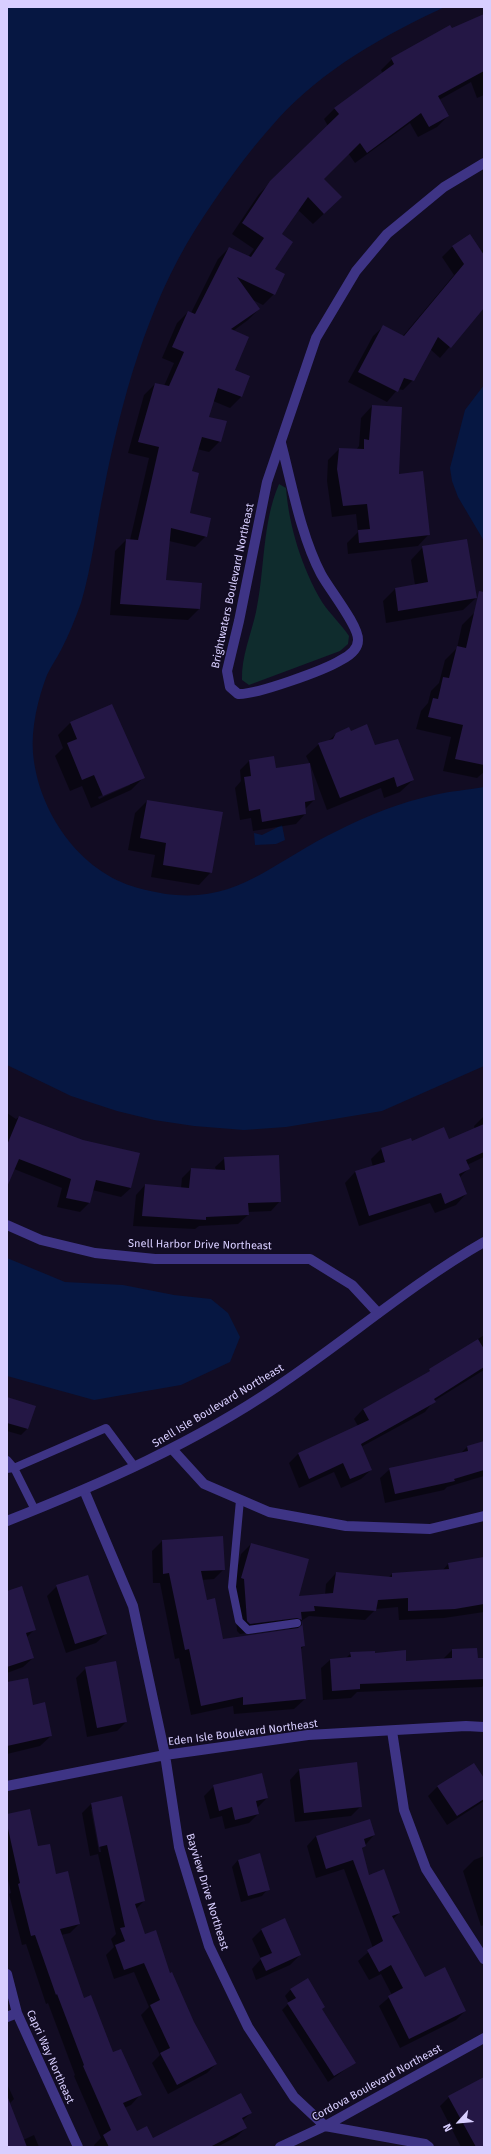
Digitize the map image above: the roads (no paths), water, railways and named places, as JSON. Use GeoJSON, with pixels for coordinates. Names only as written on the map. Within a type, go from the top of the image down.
{"type":"FeatureCollection","features":[{"type":"Feature","properties":{"kind":"street","name":"Brightwaters Boulevard Northeast"},"geometry":{"type":"LineString","coordinates":[[281,443],[307,537],[320,573],[352,622],[358,633],[358,641],[350,654],[335,663],[255,692],[238,694],[230,687],[227,671],[239,621],[267,482],[316,338],[356,271],[387,234],[421,204],[444,187],[484,163]]}},
{"type":"Feature","properties":{"kind":"street","name":"Snell Harbor Drive Northeast"},"geometry":{"type":"LineString","coordinates":[[7,1225],[41,1240],[95,1253],[155,1258],[310,1259],[352,1285],[378,1313]]}},
{"type":"Feature","properties":{"kind":"street","name":"Snell Isle Boulevard Northeast"},"geometry":{"type":"LineString","coordinates":[[7,1521],[84,1490],[173,1450],[278,1386],[422,1280],[484,1242]]}},
{"type":"Feature","properties":{"kind":"street"},"geometry":{"type":"LineString","coordinates":[[173,1450],[204,1484],[269,1512],[346,1526],[430,1529],[484,1516]]}},
{"type":"Feature","properties":{"kind":"street","name":"Bayview Drive Northeast"},"geometry":{"type":"LineString","coordinates":[[84,1490],[134,1606],[165,1755],[179,1847],[209,1946],[248,2027],[294,2097],[325,2126]]}},
{"type":"Feature","properties":{"kind":"street","name":"Eden Isle Boulevard Northeast"},"geometry":{"type":"LineString","coordinates":[[7,1786],[165,1755],[308,1735],[484,1726]]}},
{"type":"Feature","properties":{"kind":"street"},"geometry":{"type":"LineString","coordinates":[[392,1731],[404,1810],[426,1869],[484,1959]]}},
{"type":"Feature","properties":{"kind":"street","name":"Capri Way Northeast"},"geometry":{"type":"LineString","coordinates":[[7,1974],[17,2013],[78,2147]]}},
{"type":"Feature","properties":{"kind":"street"},"geometry":{"type":"LineString","coordinates":[[7,2017],[17,2013]]}},
{"type":"Feature","properties":{"kind":"street","name":"Cordova Boulevard Northeast"},"geometry":{"type":"LineString","coordinates":[[280,2147],[325,2126],[484,2038]]}},
{"type":"Feature","properties":{"kind":"street"},"geometry":{"type":"LineString","coordinates":[[325,2126],[425,2144],[429,2147]]}},
{"type":"Feature","properties":{"kind":"lane"},"geometry":{"type":"LineString","coordinates":[[10,1468],[106,1428],[135,1467]]}},
{"type":"Feature","properties":{"kind":"lane"},"geometry":{"type":"LineString","coordinates":[[7,1460],[10,1468],[35,1510]]}},
{"type":"Feature","properties":{"kind":"lane"},"geometry":{"type":"LineString","coordinates":[[240,1500],[232,1587],[239,1621],[248,1630],[297,1623]]}},
{"type":"Feature","properties":{"kind":"water"},"geometry":{"type":"Polygon","coordinates":[[[7,7],[445,7],[399,29],[355,55],[314,85],[295,102],[277,120],[234,173],[204,216],[178,259],[163,290],[138,355],[111,456],[85,589],[67,639],[47,675],[38,703],[33,734],[33,753],[43,796],[53,817],[65,836],[80,854],[97,868],[117,880],[138,888],[171,894],[198,895],[223,891],[267,871],[312,844],[373,814],[398,805],[446,792],[484,787],[484,1066],[382,1111],[286,1127],[244,1130],[194,1126],[154,1120],[117,1111],[71,1096],[7,1065],[7,7]]]}},
{"type":"Feature","properties":{"kind":"water"},"geometry":{"type":"Polygon","coordinates":[[[484,385],[484,541],[458,497],[452,481],[450,468],[465,410],[484,385]]]}},
{"type":"Feature","properties":{"kind":"water"},"geometry":{"type":"Polygon","coordinates":[[[282,825],[285,840],[276,844],[255,845],[254,833],[262,835],[282,825]]]}},
{"type":"Feature","properties":{"kind":"water"},"geometry":{"type":"Polygon","coordinates":[[[7,1258],[65,1282],[123,1285],[174,1295],[211,1299],[228,1313],[240,1337],[230,1362],[181,1385],[94,1400],[7,1376],[7,1258]]]}}]}
